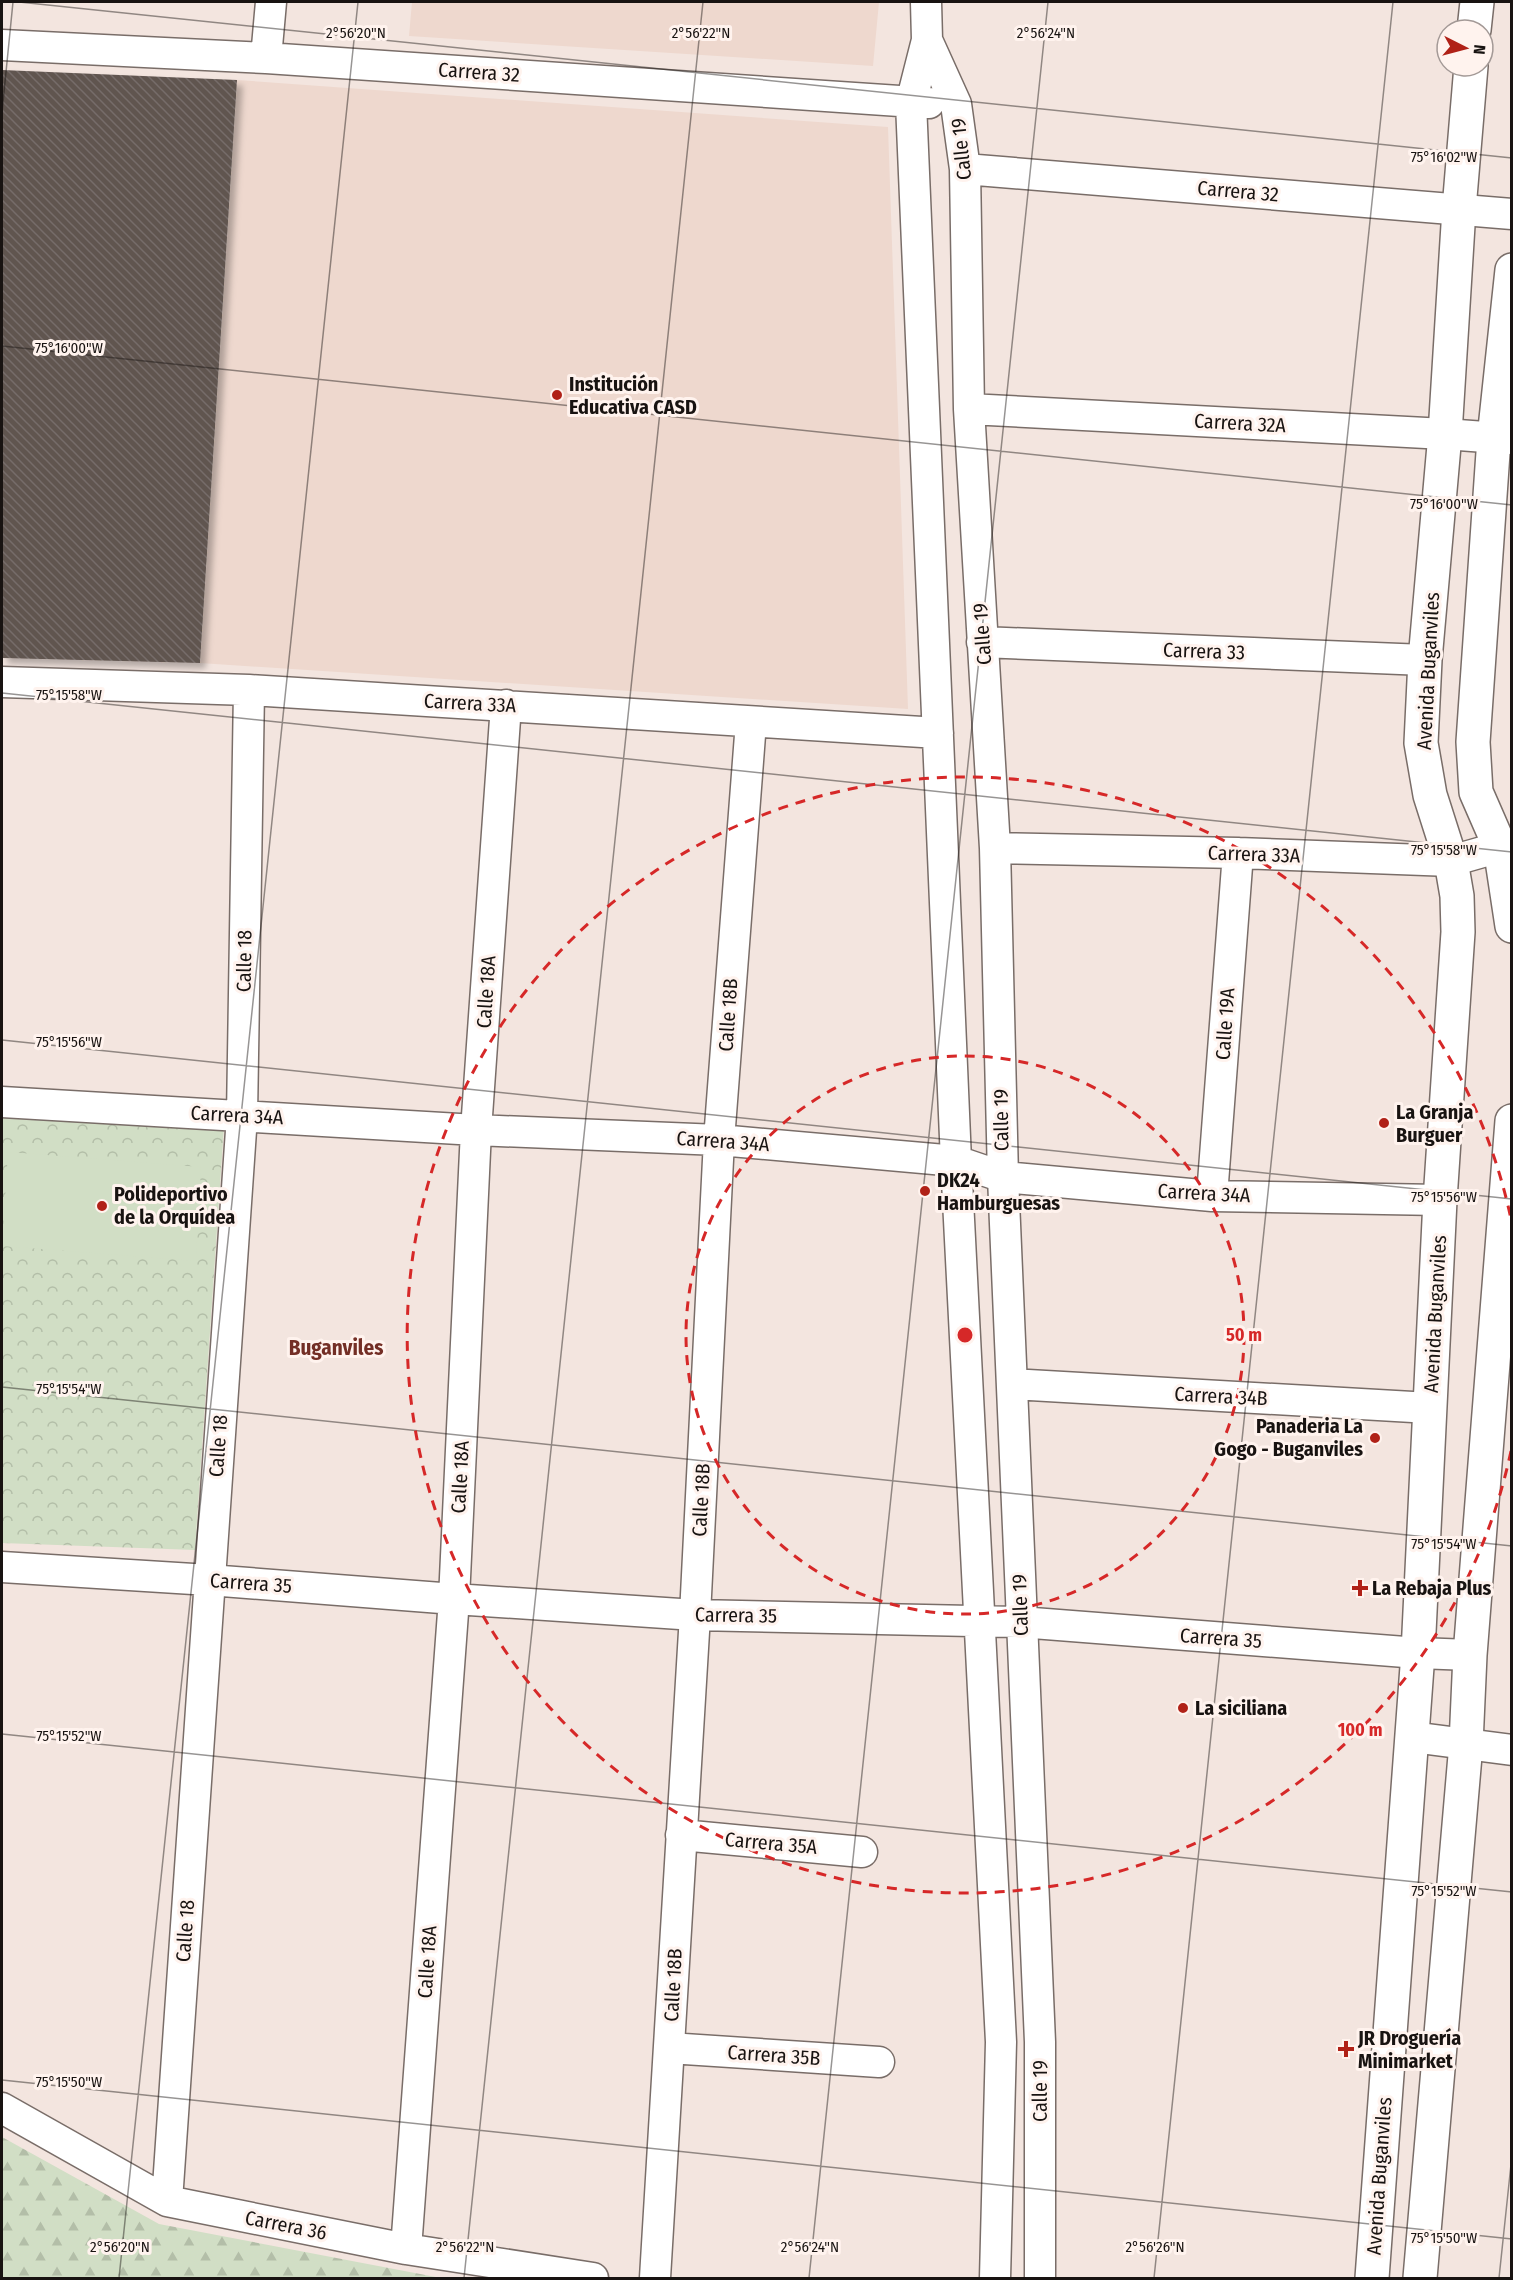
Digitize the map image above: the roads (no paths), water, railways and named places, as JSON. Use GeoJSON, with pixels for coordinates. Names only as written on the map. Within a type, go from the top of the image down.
{"type":"FeatureCollection","features":[{"type":"Feature","properties":{"kind":"main road"},"geometry":{"type":"LineString","coordinates":[[1475,18],[1477,2]]}},
{"type":"Feature","properties":{"kind":"main road","name":"Avenida Buganviles"},"geometry":{"type":"LineString","coordinates":[[1372,2278],[1418,1653],[1440,1200],[1458,932],[1457,896],[1451,861],[1430,795],[1421,743],[1425,660],[1445,434],[1470,78]]}},
{"type":"Feature","properties":{"kind":"main road"},"geometry":{"type":"LineString","coordinates":[[1512,270],[1503,438],[1473,742],[1476,792],[1506,847],[1512,926]]}},
{"type":"Feature","properties":{"kind":"main road"},"geometry":{"type":"LineString","coordinates":[[1420,2278],[1466,1744],[1470,1655],[1512,1121]]}},
{"type":"Feature","properties":{"kind":"street"},"geometry":{"type":"LineString","coordinates":[[266,58],[271,2]]}},
{"type":"Feature","properties":{"kind":"street","name":"Calle 19"},"geometry":{"type":"LineString","coordinates":[[926,2],[927,40],[911,103],[956,1161],[1000,2042],[995,2278]]}},
{"type":"Feature","properties":{"kind":"street","name":"Calle 19"},"geometry":{"type":"LineString","coordinates":[[927,40],[956,104],[965,169],[969,409],[995,848],[1003,1177],[1020,1622],[1040,2042],[1040,2278]]}},
{"type":"Feature","properties":{"kind":"street","name":"Carrera 32"},"geometry":{"type":"LineString","coordinates":[[2,45],[266,58],[911,103],[956,104]]}},
{"type":"Feature","properties":{"kind":"street","name":"Carrera 32"},"geometry":{"type":"LineString","coordinates":[[965,169],[1512,214]]}},
{"type":"Feature","properties":{"kind":"street","name":"Carrera 32A"},"geometry":{"type":"LineString","coordinates":[[969,409],[1503,438]]}},
{"type":"Feature","properties":{"kind":"street","name":"Carrera 33"},"geometry":{"type":"LineString","coordinates":[[982,642],[1425,660]]}},
{"type":"Feature","properties":{"kind":"street","name":"Carrera 33A"},"geometry":{"type":"LineString","coordinates":[[2,682],[249,690],[938,733]]}},
{"type":"Feature","properties":{"kind":"street","name":"Calle 18"},"geometry":{"type":"LineString","coordinates":[[167,2201],[242,1116],[249,690]]}},
{"type":"Feature","properties":{"kind":"street","name":"Calle 18A"},"geometry":{"type":"LineString","coordinates":[[406,2249],[454,1599],[476,1130],[506,705]]}},
{"type":"Feature","properties":{"kind":"street","name":"Calle 18B"},"geometry":{"type":"LineString","coordinates":[[656,2278],[695,1615],[719,1140],[751,722]]}},
{"type":"Feature","properties":{"kind":"street","name":"Carrera 33A"},"geometry":{"type":"LineString","coordinates":[[995,848],[1238,853],[1451,861],[1506,847]]}},
{"type":"Feature","properties":{"kind":"street","name":"Calle 19A"},"geometry":{"type":"LineString","coordinates":[[1212,1196],[1238,853]]}},
{"type":"Feature","properties":{"kind":"street","name":"Carrera 34A"},"geometry":{"type":"LineString","coordinates":[[2,1102],[476,1130],[719,1140],[956,1161],[1003,1177],[1212,1196],[1440,1200]]}},
{"type":"Feature","properties":{"kind":"street","name":"Carrera 34B"},"geometry":{"type":"LineString","coordinates":[[1012,1384],[1430,1408]]}},
{"type":"Feature","properties":{"kind":"street","name":"Carrera 35"},"geometry":{"type":"LineString","coordinates":[[2,1568],[209,1580],[695,1615],[1020,1622],[1418,1653],[1470,1655]]}},
{"type":"Feature","properties":{"kind":"street"},"geometry":{"type":"LineString","coordinates":[[1412,1737],[1511,1748]]}},
{"type":"Feature","properties":{"kind":"street","name":"Carrera 35A"},"geometry":{"type":"LineString","coordinates":[[681,1835],[862,1852]]}},
{"type":"Feature","properties":{"kind":"street","name":"Carrera 35B"},"geometry":{"type":"LineString","coordinates":[[669,2048],[879,2062]]}},
{"type":"Feature","properties":{"kind":"street","name":"Carrera 36"},"geometry":{"type":"LineString","coordinates":[[2,2108],[167,2201],[406,2249],[593,2278]]}},
{"type":"Feature","properties":{"kind":"place","name":"Institución Educativa CASD"},"geometry":{"type":"Point","coordinates":[557,395]}},
{"type":"Feature","properties":{"kind":"place","name":"La Granja Burguer"},"geometry":{"type":"Point","coordinates":[1384,1123]}},
{"type":"Feature","properties":{"kind":"place","name":"DK24 Hamburguesas"},"geometry":{"type":"Point","coordinates":[925,1191]}},
{"type":"Feature","properties":{"kind":"place","name":"Polideportivo de la Orquídea"},"geometry":{"type":"Point","coordinates":[102,1206]}},
{"type":"Feature","properties":{"kind":"place","name":"Panaderia La Gogo - Buganviles"},"geometry":{"type":"Point","coordinates":[1375,1438]}},
{"type":"Feature","properties":{"kind":"place","name":"La Rebaja Plus"},"geometry":{"type":"Point","coordinates":[1360,1588]}},
{"type":"Feature","properties":{"kind":"place","name":"La siciliana"},"geometry":{"type":"Point","coordinates":[1183,1708]}},
{"type":"Feature","properties":{"kind":"place","name":"JR Droguería Minimarket"},"geometry":{"type":"Point","coordinates":[1346,2049]}},
{"type":"Feature","properties":{"kind":"district","name":"Buganviles"},"geometry":{"type":"Point","coordinates":[336,1348]}}]}
